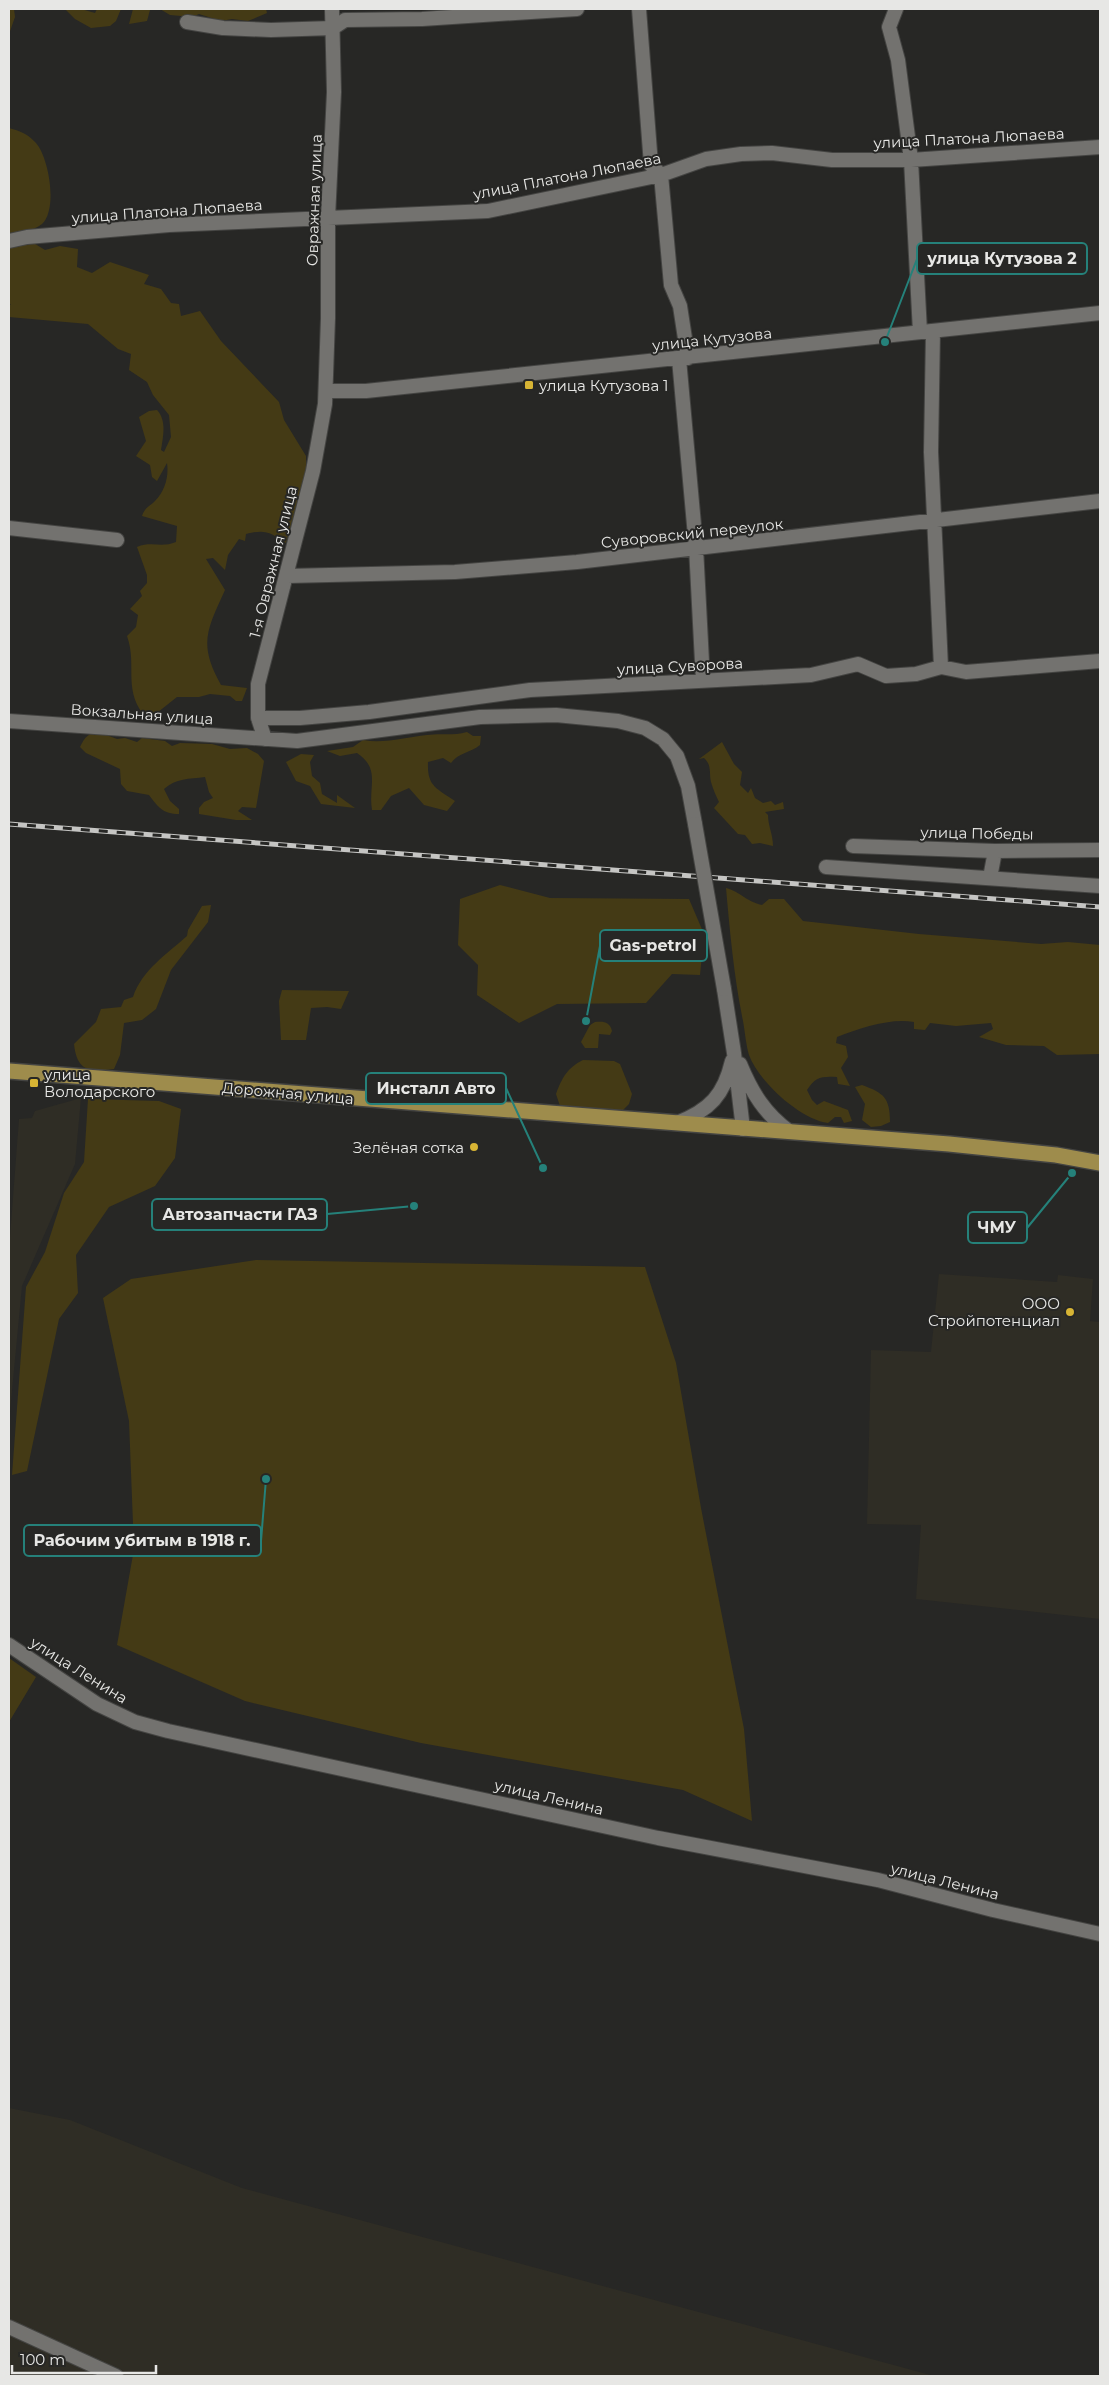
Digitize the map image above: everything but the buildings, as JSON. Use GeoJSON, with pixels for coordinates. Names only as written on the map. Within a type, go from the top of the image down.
{"type":"FeatureCollection","features":[{"type":"Feature","properties":{"kind":"main road","name":"Дорожная улица"},"geometry":{"type":"LineString","coordinates":[[9,1071],[1012,1150],[1100,1163]]}},
{"type":"Feature","properties":{"kind":"street","name":"Овражная улица"},"geometry":{"type":"LineString","coordinates":[[326,391],[328,218],[332,166],[334,92],[332,9]]}},
{"type":"Feature","properties":{"kind":"street"},"geometry":{"type":"LineString","coordinates":[[187,22],[223,28],[271,30],[332,28],[345,20],[422,19],[577,9]]}},
{"type":"Feature","properties":{"kind":"street"},"geometry":{"type":"LineString","coordinates":[[639,9],[651,165],[661,175],[671,285],[680,306],[703,681]]}},
{"type":"Feature","properties":{"kind":"street"},"geometry":{"type":"LineString","coordinates":[[896,9],[889,27],[898,60],[911,160],[927,331],[941,667]]}},
{"type":"Feature","properties":{"kind":"street","name":"улица Платона Люпаева"},"geometry":{"type":"LineString","coordinates":[[9,241],[27,237],[168,226],[488,211],[661,175],[706,159],[741,154],[772,153],[832,160],[911,160],[1100,148]]}},
{"type":"Feature","properties":{"kind":"street","name":"улица Кутузова"},"geometry":{"type":"LineString","coordinates":[[326,391],[366,391],[1100,313]]}},
{"type":"Feature","properties":{"kind":"street","name":"1-я Овражная улица"},"geometry":{"type":"LineString","coordinates":[[270,739],[258,718],[258,684],[313,471],[326,391]]}},
{"type":"Feature","properties":{"kind":"street","name":"Суворовский переулок"},"geometry":{"type":"LineString","coordinates":[[287,576],[455,572],[577,562],[696,547],[736,545],[1100,501]]}},
{"type":"Feature","properties":{"kind":"street"},"geometry":{"type":"LineString","coordinates":[[9,528],[117,540]]}},
{"type":"Feature","properties":{"kind":"street","name":"улица Суворова"},"geometry":{"type":"LineString","coordinates":[[258,718],[300,718],[369,712],[530,690],[810,675],[858,664],[886,676],[916,674],[941,667],[966,672],[1100,661]]}},
{"type":"Feature","properties":{"kind":"street","name":"Вокзальная улица"},"geometry":{"type":"LineString","coordinates":[[9,721],[297,741],[480,717],[556,715],[618,721],[645,728],[663,739],[677,756],[688,786],[734,1052]]}},
{"type":"Feature","properties":{"kind":"street","name":"улица Победы"},"geometry":{"type":"LineString","coordinates":[[853,846],[994,851],[1100,850]]}},
{"type":"Feature","properties":{"kind":"street"},"geometry":{"type":"LineString","coordinates":[[990,878],[994,851]]}},
{"type":"Feature","properties":{"kind":"street"},"geometry":{"type":"LineString","coordinates":[[826,868],[1100,886]]}},
{"type":"Feature","properties":{"kind":"street"},"geometry":{"type":"LineString","coordinates":[[674,1124],[694,1117],[708,1108],[720,1094],[728,1077],[734,1052]]}},
{"type":"Feature","properties":{"kind":"street"},"geometry":{"type":"LineString","coordinates":[[734,1052],[743,1129]]}},
{"type":"Feature","properties":{"kind":"street"},"geometry":{"type":"LineString","coordinates":[[734,1052],[762,1108],[774,1121],[790,1132]]}},
{"type":"Feature","properties":{"kind":"street","name":"улица Ленина"},"geometry":{"type":"LineString","coordinates":[[9,1645],[97,1704],[135,1722],[168,1732],[658,1838],[878,1880],[993,1910],[1100,1934]]}},
{"type":"Feature","properties":{"kind":"street"},"geometry":{"type":"LineString","coordinates":[[9,2327],[116,2376]]}},
{"type":"Feature","properties":{"kind":"shaded area"},"geometry":{"type":"Polygon","coordinates":[[[9,9],[14,9],[15,17],[9,34],[9,9]]]}},
{"type":"Feature","properties":{"kind":"shaded area"},"geometry":{"type":"Polygon","coordinates":[[[65,9],[81,9],[95,13],[97,9],[121,9],[116,21],[110,26],[91,28],[75,19],[65,9]]]}},
{"type":"Feature","properties":{"kind":"shaded area"},"geometry":{"type":"Polygon","coordinates":[[[133,9],[153,9],[150,10],[147,21],[129,24],[133,9]]]}},
{"type":"Feature","properties":{"kind":"shaded area"},"geometry":{"type":"Polygon","coordinates":[[[160,9],[266,9],[267,13],[248,21],[232,19],[221,21],[199,14],[192,17],[170,15],[160,9]]]}},
{"type":"Feature","properties":{"kind":"shaded area"},"geometry":{"type":"Polygon","coordinates":[[[9,128],[27,135],[41,150],[48,171],[51,196],[47,217],[42,224],[31,230],[9,233],[9,128]]]}},
{"type":"Feature","properties":{"kind":"shaded area"},"geometry":{"type":"Polygon","coordinates":[[[27,239],[45,250],[60,246],[78,249],[77,267],[92,273],[110,262],[149,275],[144,284],[161,289],[171,303],[179,304],[181,316],[200,311],[221,341],[279,402],[284,420],[306,456],[306,470],[286,543],[267,532],[253,532],[246,534],[245,541],[239,539],[228,555],[225,570],[213,558],[206,559],[225,590],[210,627],[207,647],[209,658],[221,685],[247,688],[242,701],[236,701],[230,696],[210,694],[199,697],[177,697],[148,720],[135,699],[132,689],[130,647],[127,636],[136,627],[138,615],[130,609],[142,596],[140,591],[147,583],[147,575],[137,547],[176,542],[177,526],[142,516],[161,493],[167,478],[167,463],[157,481],[152,477],[150,465],[136,456],[146,441],[139,417],[149,411],[157,410],[160,414],[164,429],[161,450],[164,452],[171,437],[169,415],[153,395],[147,382],[129,370],[131,354],[118,349],[88,324],[9,317],[9,306],[11,304],[9,304],[9,245],[27,239]]]}},
{"type":"Feature","properties":{"kind":"shaded area"},"geometry":{"type":"Polygon","coordinates":[[[99,732],[117,739],[125,738],[137,742],[142,738],[165,741],[172,746],[180,743],[212,744],[230,749],[247,748],[258,754],[264,761],[256,808],[242,807],[238,811],[252,820],[236,820],[199,814],[199,808],[204,802],[213,798],[209,792],[205,777],[178,781],[164,789],[170,801],[179,809],[179,814],[169,813],[161,809],[149,795],[127,791],[121,784],[120,769],[86,753],[80,747],[87,736],[99,732]]]}},
{"type":"Feature","properties":{"kind":"shaded area"},"geometry":{"type":"Polygon","coordinates":[[[467,732],[473,736],[481,736],[480,745],[457,757],[451,763],[443,758],[428,762],[429,776],[434,786],[455,801],[447,811],[424,805],[409,788],[391,796],[381,810],[372,810],[372,778],[369,765],[357,753],[340,756],[327,751],[353,747],[363,740],[387,741],[467,732]]]}},
{"type":"Feature","properties":{"kind":"shaded area"},"geometry":{"type":"Polygon","coordinates":[[[722,742],[734,764],[742,772],[740,785],[748,793],[751,788],[755,798],[763,803],[771,801],[775,805],[783,802],[784,809],[765,812],[768,815],[773,846],[760,843],[752,844],[745,835],[738,834],[714,808],[719,802],[711,782],[709,766],[704,758],[699,759],[722,742]]]}},
{"type":"Feature","properties":{"kind":"shaded area"},"geometry":{"type":"Polygon","coordinates":[[[301,754],[314,755],[310,762],[312,776],[320,783],[322,794],[337,803],[337,795],[355,808],[321,804],[310,786],[296,781],[286,762],[301,754]]]}},
{"type":"Feature","properties":{"kind":"shaded area"},"geometry":{"type":"Polygon","coordinates":[[[500,885],[550,898],[689,899],[704,934],[700,975],[672,974],[646,1003],[557,1004],[519,1023],[477,995],[478,965],[458,945],[460,899],[500,885]]]}},
{"type":"Feature","properties":{"kind":"shaded area"},"geometry":{"type":"Polygon","coordinates":[[[726,888],[762,905],[769,899],[784,899],[803,921],[919,934],[1041,944],[1068,942],[1100,945],[1100,1054],[1057,1055],[1044,1046],[1006,1045],[979,1037],[993,1029],[991,1023],[956,1026],[930,1023],[925,1030],[914,1029],[914,1022],[905,1021],[876,1025],[837,1037],[836,1043],[846,1046],[848,1057],[841,1068],[850,1086],[838,1084],[837,1077],[827,1077],[819,1078],[807,1090],[817,1105],[824,1101],[848,1110],[852,1121],[844,1123],[841,1117],[835,1117],[828,1123],[817,1120],[793,1107],[782,1098],[754,1066],[749,1055],[735,971],[726,888]]]}},
{"type":"Feature","properties":{"kind":"shaded area"},"geometry":{"type":"Polygon","coordinates":[[[211,905],[208,922],[171,970],[156,1009],[142,1020],[124,1023],[120,1055],[114,1069],[92,1070],[82,1065],[78,1060],[74,1044],[96,1022],[101,1009],[121,1007],[124,1000],[133,997],[137,987],[149,971],[163,956],[187,936],[188,930],[202,906],[211,905]]]}},
{"type":"Feature","properties":{"kind":"shaded area"},"geometry":{"type":"Polygon","coordinates":[[[282,990],[349,991],[341,1009],[327,1007],[311,1008],[306,1040],[281,1040],[279,1001],[282,990]]]}},
{"type":"Feature","properties":{"kind":"shaded area"},"geometry":{"type":"Polygon","coordinates":[[[595,1022],[606,1023],[612,1031],[610,1035],[599,1034],[598,1048],[585,1048],[581,1042],[590,1025],[595,1022]]]}},
{"type":"Feature","properties":{"kind":"shaded area"},"geometry":{"type":"Polygon","coordinates":[[[583,1060],[614,1061],[620,1064],[632,1094],[629,1104],[623,1110],[560,1106],[556,1094],[561,1083],[569,1070],[583,1060]]]}},
{"type":"Feature","properties":{"kind":"shaded area"},"geometry":{"type":"Polygon","coordinates":[[[862,1085],[881,1094],[889,1107],[890,1122],[881,1126],[871,1127],[862,1120],[865,1104],[855,1087],[862,1085]]]}},
{"type":"Feature","properties":{"kind":"shaded area"},"geometry":{"type":"Polygon","coordinates":[[[81,1098],[75,1164],[22,1286],[9,1422],[9,1250],[19,1119],[32,1118],[35,1111],[81,1098]]]}},
{"type":"Feature","properties":{"kind":"shaded area"},"geometry":{"type":"Polygon","coordinates":[[[88,1099],[159,1101],[181,1109],[175,1158],[155,1186],[109,1207],[76,1255],[78,1293],[59,1319],[27,1471],[12,1475],[26,1287],[45,1252],[64,1193],[84,1162],[88,1099]]]}},
{"type":"Feature","properties":{"kind":"shaded area"},"geometry":{"type":"Polygon","coordinates":[[[256,1260],[645,1267],[676,1363],[701,1508],[744,1729],[752,1821],[683,1790],[421,1743],[245,1701],[117,1645],[134,1549],[129,1421],[103,1298],[131,1279],[256,1260]]]}},
{"type":"Feature","properties":{"kind":"shaded area"},"geometry":{"type":"Polygon","coordinates":[[[939,1274],[1057,1282],[1058,1275],[1093,1279],[1090,1321],[1100,1322],[1100,1619],[916,1599],[921,1525],[867,1524],[871,1350],[931,1352],[939,1274]]]}},
{"type":"Feature","properties":{"kind":"shaded area"},"geometry":{"type":"Polygon","coordinates":[[[9,1658],[36,1677],[9,1722],[9,1658]]]}},
{"type":"Feature","properties":{"kind":"shaded area"},"geometry":{"type":"Polygon","coordinates":[[[9,2108],[70,2120],[242,2188],[934,2376],[9,2376],[9,2108]]]}},
{"type":"Feature","properties":{"kind":"railway"},"geometry":{"type":"LineString","coordinates":[[9,824],[1100,907]]}},
{"type":"Feature","properties":{"kind":"place","name":"улица Кутузова 2"},"geometry":{"type":"Point","coordinates":[885,342]}},
{"type":"Feature","properties":{"kind":"place","name":"улица Кутузова 1"},"geometry":{"type":"Point","coordinates":[529,385]}},
{"type":"Feature","properties":{"kind":"place","name":"Gas-petrol"},"geometry":{"type":"Point","coordinates":[586,1021]}},
{"type":"Feature","properties":{"kind":"place","name":"улица Володарского"},"geometry":{"type":"Point","coordinates":[34,1083]}},
{"type":"Feature","properties":{"kind":"place","name":"Зелёная сотка"},"geometry":{"type":"Point","coordinates":[474,1147]}},
{"type":"Feature","properties":{"kind":"place","name":"Инсталл Авто"},"geometry":{"type":"Point","coordinates":[543,1168]}},
{"type":"Feature","properties":{"kind":"place","name":"ЧМУ"},"geometry":{"type":"Point","coordinates":[1072,1173]}},
{"type":"Feature","properties":{"kind":"place","name":"Автозапчасти ГАЗ"},"geometry":{"type":"Point","coordinates":[414,1206]}},
{"type":"Feature","properties":{"kind":"place","name":"ООО Стройпотенциал"},"geometry":{"type":"Point","coordinates":[1070,1312]}},
{"type":"Feature","properties":{"kind":"place","name":"Рабочим убитым в 1918 г."},"geometry":{"type":"Point","coordinates":[266,1479]}}]}
